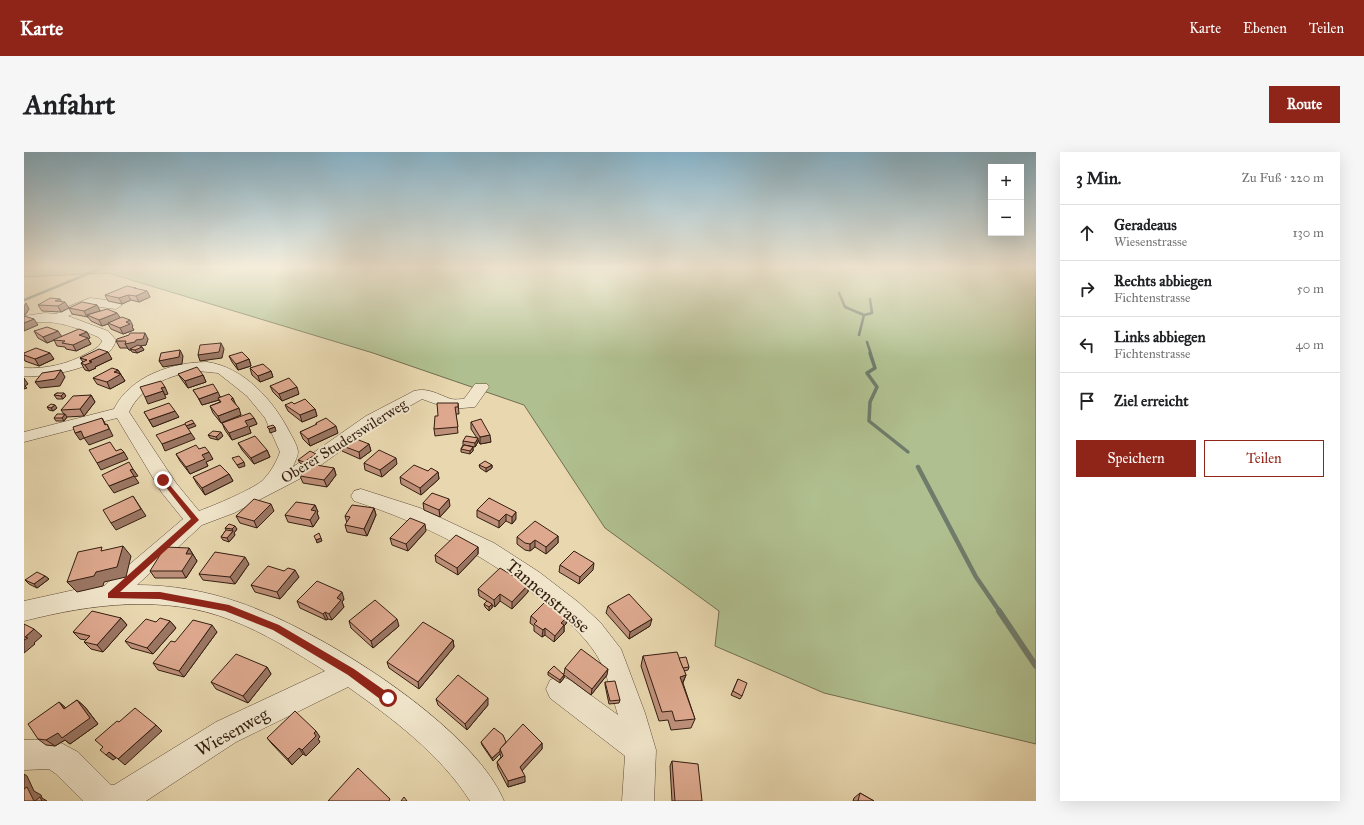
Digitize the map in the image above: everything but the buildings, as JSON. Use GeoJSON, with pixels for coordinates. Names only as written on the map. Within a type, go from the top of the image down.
{"type":"FeatureCollection","features":[{"type":"Feature","properties":{"kind":"street"},"geometry":{"type":"LineString","coordinates":[[57,317],[86,302],[116,306]]}},
{"type":"Feature","properties":{"kind":"street"},"geometry":{"type":"LineString","coordinates":[[24,320],[40,317],[57,317],[103,334],[109,340],[108,344],[90,357],[61,368],[40,373],[24,372]]}},
{"type":"Feature","properties":{"kind":"street"},"geometry":{"type":"LineString","coordinates":[[32,435],[121,412],[130,395],[143,385],[165,375],[191,368],[208,367],[224,370],[247,386],[272,413],[289,452],[284,466],[268,486],[228,508],[195,520],[110,595]]}},
{"type":"Feature","properties":{"kind":"street","name":"Oberer Studerswilerweg"},"geometry":{"type":"LineString","coordinates":[[268,486],[300,471],[372,420],[420,394],[432,396],[450,404],[464,405],[469,404],[481,387]]}},
{"type":"Feature","properties":{"kind":"street"},"geometry":{"type":"LineString","coordinates":[[121,412],[169,488],[195,520]]}},
{"type":"Feature","properties":{"kind":"street","name":"Tannenstrasse"},"geometry":{"type":"LineString","coordinates":[[361,496],[396,506],[459,533],[507,560],[582,619],[611,655],[636,725],[640,750],[638,801]]}},
{"type":"Feature","properties":{"kind":"street"},"geometry":{"type":"LineString","coordinates":[[32,609],[110,595],[160,596],[226,608],[276,628],[351,672],[388,698],[445,748],[466,770],[488,801]]}},
{"type":"Feature","properties":{"kind":"street","name":"Wiesenweg"},"geometry":{"type":"LineString","coordinates":[[24,755],[53,754],[67,762],[103,799],[116,801],[226,732],[351,672]]}},
{"type":"Feature","properties":{"kind":"street"},"geometry":{"type":"LineString","coordinates":[[560,689],[640,750]]}},
{"type":"Feature","properties":{"kind":"green space"},"geometry":{"type":"Polygon","coordinates":[[[192,298],[1036,298],[1036,744],[824,693],[715,646],[719,611],[605,528],[524,405],[373,353],[192,298]]]}},
{"type":"Feature","properties":{"kind":"waterway"},"geometry":{"type":"LineString","coordinates":[[24,300],[28,298]]}},
{"type":"Feature","properties":{"kind":"waterway"},"geometry":{"type":"LineString","coordinates":[[841,298],[845,307],[864,315]]}},
{"type":"Feature","properties":{"kind":"waterway"},"geometry":{"type":"LineString","coordinates":[[864,315],[872,313],[870,299]]}},
{"type":"Feature","properties":{"kind":"waterway"},"geometry":{"type":"LineString","coordinates":[[859,335],[864,315]]}},
{"type":"Feature","properties":{"kind":"waterway"},"geometry":{"type":"LineString","coordinates":[[867,342],[871,354]]}},
{"type":"Feature","properties":{"kind":"waterway"},"geometry":{"type":"LineString","coordinates":[[870,353],[875,368],[867,373],[877,387],[870,402],[869,421],[908,452]]}},
{"type":"Feature","properties":{"kind":"waterway"},"geometry":{"type":"LineString","coordinates":[[918,467],[976,577],[1000,612]]}},
{"type":"Feature","properties":{"kind":"waterway"},"geometry":{"type":"LineString","coordinates":[[999,611],[1036,666]]}},
{"type":"Feature","properties":{"kind":"route"},"geometry":{"type":"LineString","coordinates":[[163,480],[195,520],[110,595],[160,596],[226,608],[276,628],[351,672],[388,698]]}}]}
